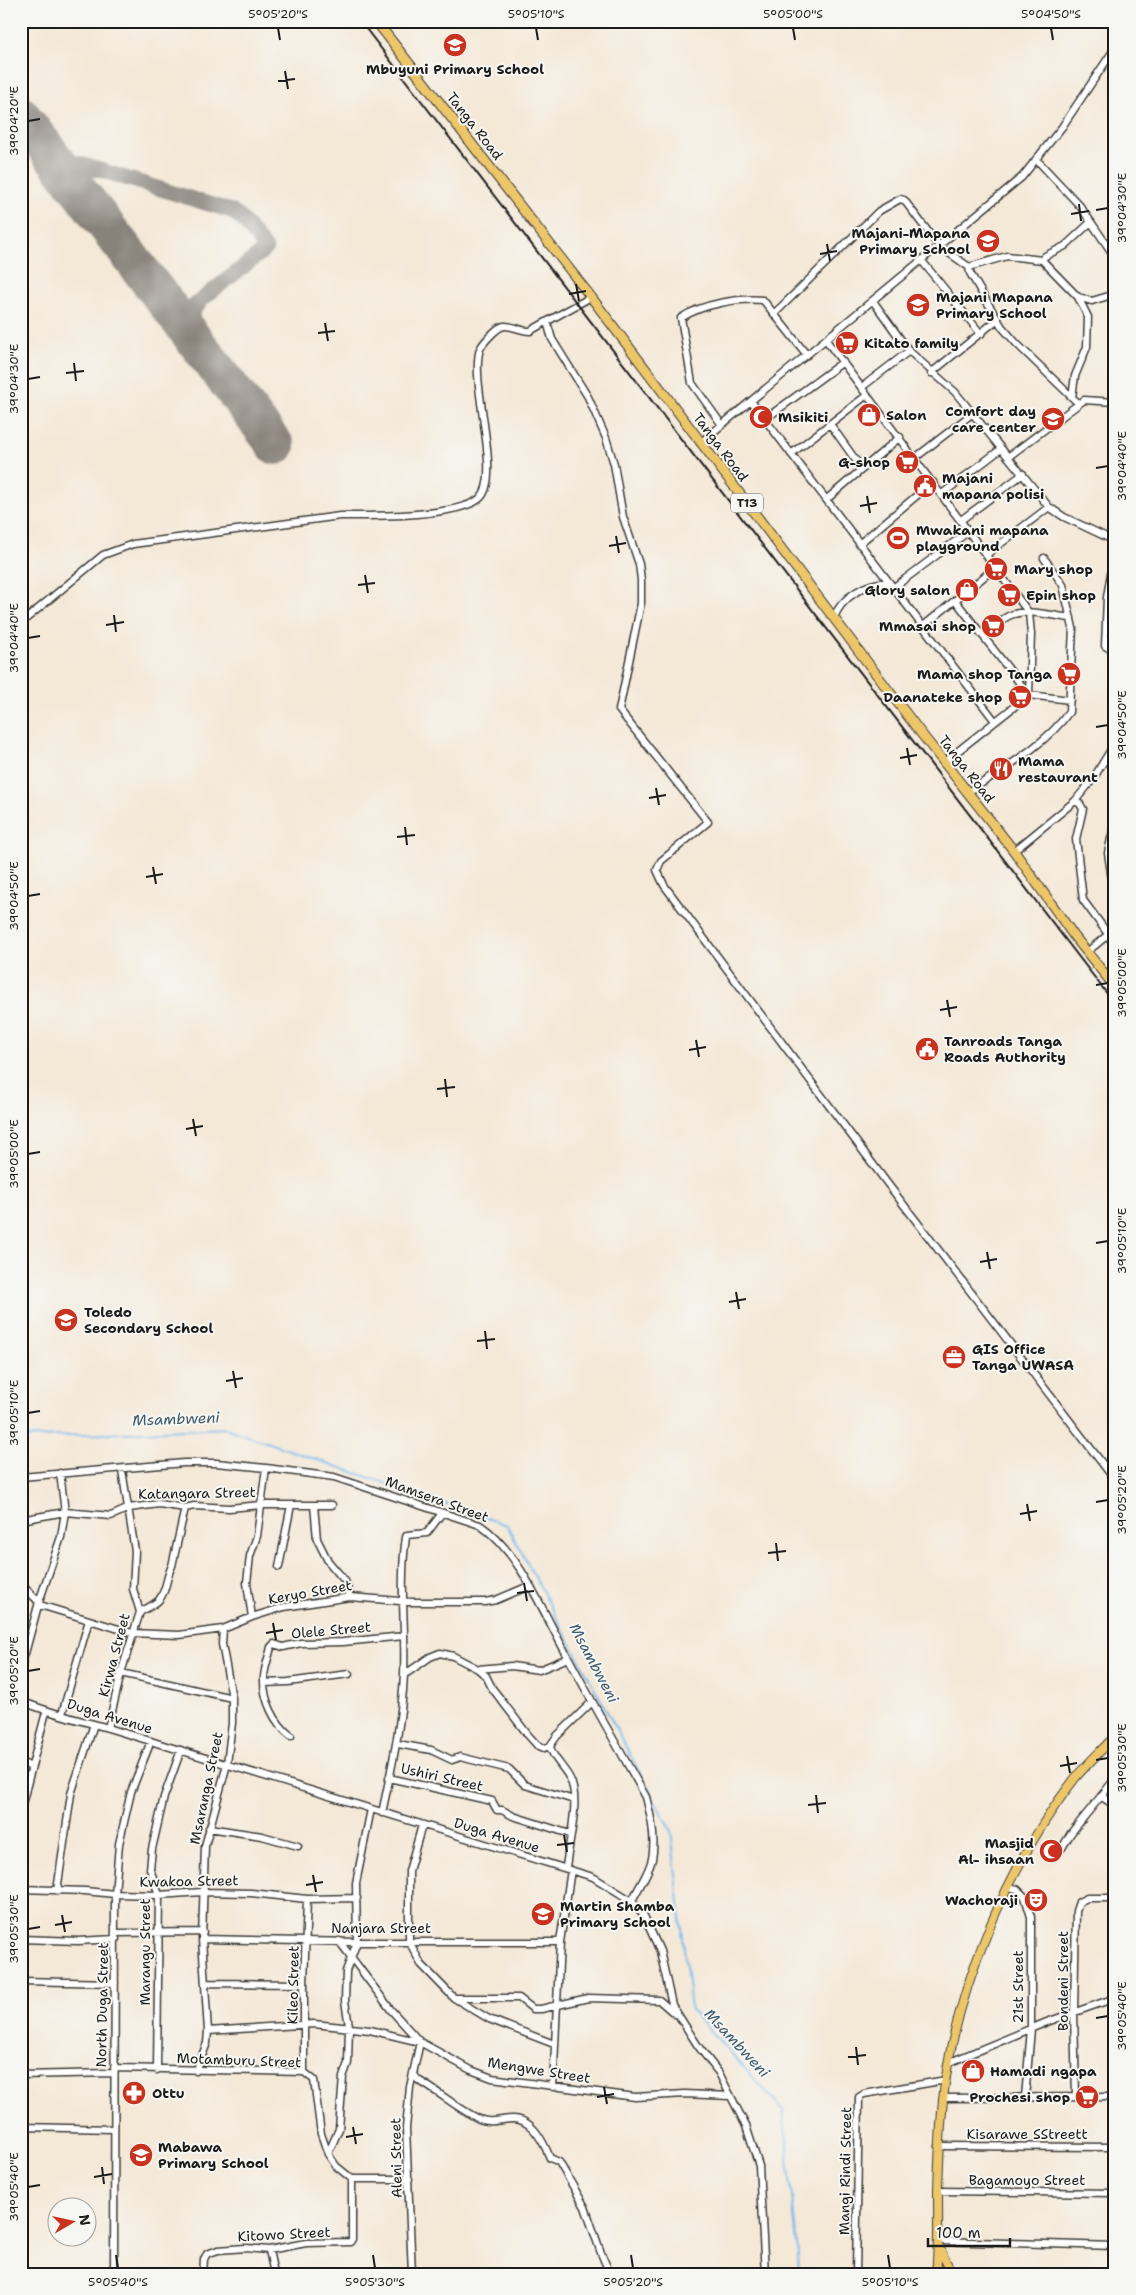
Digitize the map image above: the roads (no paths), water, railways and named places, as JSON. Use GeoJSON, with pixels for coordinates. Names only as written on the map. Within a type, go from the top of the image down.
{"type":"FeatureCollection","features":[{"type":"Feature","properties":{"kind":"highway","name":"Tanga Road"},"geometry":{"type":"LineString","coordinates":[[376,21],[591,297],[967,793],[1014,851],[1087,952],[1115,987]]}},
{"type":"Feature","properties":{"kind":"main road"},"geometry":{"type":"LineString","coordinates":[[936,2274],[939,2244],[938,2191],[940,2146],[946,2080],[948,2063],[970,1981],[985,1938],[1027,1850],[1072,1783],[1115,1736]]}},
{"type":"Feature","properties":{"kind":"main road"},"geometry":{"type":"LineString","coordinates":[[939,2244],[952,2274]]}},
{"type":"Feature","properties":{"kind":"street"},"geometry":{"type":"LineString","coordinates":[[700,443],[1022,177],[1062,127],[1115,48]]}},
{"type":"Feature","properties":{"kind":"street"},"geometry":{"type":"LineString","coordinates":[[1036,159],[1080,206],[1115,257]]}},
{"type":"Feature","properties":{"kind":"street"},"geometry":{"type":"LineString","coordinates":[[774,314],[878,211],[900,199],[904,200],[939,246],[969,267],[970,273],[998,319],[1017,344],[1078,403]]}},
{"type":"Feature","properties":{"kind":"street"},"geometry":{"type":"LineString","coordinates":[[1042,260],[1045,256],[1064,246],[1091,222]]}},
{"type":"Feature","properties":{"kind":"street"},"geometry":{"type":"LineString","coordinates":[[969,267],[1007,256],[1042,260],[1078,297],[1088,317],[1087,347],[1075,376],[1072,397]]}},
{"type":"Feature","properties":{"kind":"street"},"geometry":{"type":"LineString","coordinates":[[922,260],[981,334]]}},
{"type":"Feature","properties":{"kind":"street"},"geometry":{"type":"LineString","coordinates":[[1078,297],[1092,301],[1115,294]]}},
{"type":"Feature","properties":{"kind":"street"},"geometry":{"type":"LineString","coordinates":[[21,623],[103,555],[133,544],[340,516],[375,517],[458,510],[480,498],[488,481],[489,462],[480,400],[480,351],[483,343],[496,330],[504,326],[513,327],[520,331],[530,331],[591,297]]}},
{"type":"Feature","properties":{"kind":"street"},"geometry":{"type":"LineString","coordinates":[[722,425],[692,383],[680,318],[693,310],[755,299],[763,300],[807,355]]}},
{"type":"Feature","properties":{"kind":"street"},"geometry":{"type":"LineString","coordinates":[[873,301],[909,351],[955,392],[1049,507],[1064,517],[1115,541]]}},
{"type":"Feature","properties":{"kind":"street"},"geometry":{"type":"LineString","coordinates":[[931,372],[998,319]]}},
{"type":"Feature","properties":{"kind":"street"},"geometry":{"type":"LineString","coordinates":[[548,322],[552,339],[588,397],[606,438],[614,464],[623,517],[639,564],[642,580],[641,604],[620,710],[708,822],[662,861],[657,870],[664,885],[887,1183],[1115,1480]]}},
{"type":"Feature","properties":{"kind":"street"},"geometry":{"type":"LineString","coordinates":[[826,340],[970,531],[1029,613],[1032,634],[1029,695]]}},
{"type":"Feature","properties":{"kind":"street"},"geometry":{"type":"LineString","coordinates":[[862,388],[909,351]]}},
{"type":"Feature","properties":{"kind":"street"},"geometry":{"type":"LineString","coordinates":[[765,419],[843,362]]}},
{"type":"Feature","properties":{"kind":"street"},"geometry":{"type":"LineString","coordinates":[[792,454],[867,395]]}},
{"type":"Feature","properties":{"kind":"street"},"geometry":{"type":"LineString","coordinates":[[1008,456],[1078,403],[1090,399],[1115,402]]}},
{"type":"Feature","properties":{"kind":"street"},"geometry":{"type":"LineString","coordinates":[[751,401],[995,721]]}},
{"type":"Feature","properties":{"kind":"street"},"geometry":{"type":"LineString","coordinates":[[915,458],[973,413]]}},
{"type":"Feature","properties":{"kind":"street"},"geometry":{"type":"LineString","coordinates":[[830,424],[862,469]]}},
{"type":"Feature","properties":{"kind":"street"},"geometry":{"type":"LineString","coordinates":[[827,500],[900,437]]}},
{"type":"Feature","properties":{"kind":"street"},"geometry":{"type":"LineString","coordinates":[[942,494],[1001,448]]}},
{"type":"Feature","properties":{"kind":"street"},"geometry":{"type":"LineString","coordinates":[[961,520],[1023,474]]}},
{"type":"Feature","properties":{"kind":"street"},"geometry":{"type":"LineString","coordinates":[[859,544],[933,482]]}},
{"type":"Feature","properties":{"kind":"street"},"geometry":{"type":"LineString","coordinates":[[987,554],[1049,507]]}},
{"type":"Feature","properties":{"kind":"street"},"geometry":{"type":"LineString","coordinates":[[834,618],[837,610],[844,602],[866,587],[874,584],[891,586],[970,531]]}},
{"type":"Feature","properties":{"kind":"street"},"geometry":{"type":"LineString","coordinates":[[1115,550],[1107,598],[1104,646],[1115,652]]}},
{"type":"Feature","properties":{"kind":"street"},"geometry":{"type":"LineString","coordinates":[[967,793],[1014,761],[1061,723],[1069,712],[1073,628],[1063,585],[1044,558]]}},
{"type":"Feature","properties":{"kind":"street"},"geometry":{"type":"LineString","coordinates":[[922,627],[996,567]]}},
{"type":"Feature","properties":{"kind":"street"},"geometry":{"type":"LineString","coordinates":[[955,600],[1029,695]]}},
{"type":"Feature","properties":{"kind":"street"},"geometry":{"type":"LineString","coordinates":[[984,636],[1006,617],[1029,613],[1071,618]]}},
{"type":"Feature","properties":{"kind":"street"},"geometry":{"type":"LineString","coordinates":[[944,762],[1029,695],[1070,700]]}},
{"type":"Feature","properties":{"kind":"street"},"geometry":{"type":"LineString","coordinates":[[1014,851],[1075,801],[1115,743]]}},
{"type":"Feature","properties":{"kind":"street"},"geometry":{"type":"LineString","coordinates":[[1105,759],[1115,766]]}},
{"type":"Feature","properties":{"kind":"street"},"geometry":{"type":"LineString","coordinates":[[1075,801],[1083,809],[1076,838],[1083,900],[1108,934]]}},
{"type":"Feature","properties":{"kind":"street"},"geometry":{"type":"LineString","coordinates":[[1115,820],[1108,853],[1115,898]]}},
{"type":"Feature","properties":{"kind":"street"},"geometry":{"type":"LineString","coordinates":[[1087,952],[1115,929]]}},
{"type":"Feature","properties":{"kind":"street","name":"Mamsera Street"},"geometry":{"type":"LineString","coordinates":[[21,1477],[122,1470],[184,1463],[266,1468],[334,1477],[480,1525],[506,1547],[646,1797],[652,1819],[654,1842],[652,1860],[632,1901]]}},
{"type":"Feature","properties":{"kind":"street"},"geometry":{"type":"LineString","coordinates":[[252,1616],[247,1583],[250,1556],[257,1536],[266,1468]]}},
{"type":"Feature","properties":{"kind":"street","name":"Kirwa Street"},"geometry":{"type":"LineString","coordinates":[[108,1728],[132,1633],[138,1622],[140,1612],[133,1589],[135,1551],[122,1470]]}},
{"type":"Feature","properties":{"kind":"street"},"geometry":{"type":"LineString","coordinates":[[21,1668],[24,1650],[61,1537],[65,1512],[60,1473]]}},
{"type":"Feature","properties":{"kind":"street","name":"Katangara Street"},"geometry":{"type":"LineString","coordinates":[[21,1520],[65,1512],[111,1516],[129,1508],[159,1504],[185,1508],[194,1506],[229,1508],[261,1505],[332,1505]]}},
{"type":"Feature","properties":{"kind":"street"},"geometry":{"type":"LineString","coordinates":[[279,1567],[291,1505]]}},
{"type":"Feature","properties":{"kind":"street"},"geometry":{"type":"LineString","coordinates":[[314,1505],[317,1539],[328,1561],[345,1581],[350,1597]]}},
{"type":"Feature","properties":{"kind":"street"},"geometry":{"type":"LineString","coordinates":[[140,1612],[158,1601],[163,1594],[168,1573],[172,1566],[185,1508]]}},
{"type":"Feature","properties":{"kind":"street"},"geometry":{"type":"LineString","coordinates":[[382,1813],[398,1744],[404,1675],[402,1601],[406,1537],[407,1535],[427,1533],[442,1513]]}},
{"type":"Feature","properties":{"kind":"street","name":"Keryo Street"},"geometry":{"type":"LineString","coordinates":[[21,1584],[39,1604],[132,1633],[179,1635],[223,1629],[252,1616],[284,1607],[350,1597],[402,1601],[485,1602],[496,1600],[529,1586]]}},
{"type":"Feature","properties":{"kind":"street"},"geometry":{"type":"LineString","coordinates":[[62,1714],[89,1620]]}},
{"type":"Feature","properties":{"kind":"street","name":"Msaranga Street"},"geometry":{"type":"LineString","coordinates":[[196,2071],[206,2043],[208,2031],[202,1892],[205,1846],[227,1764],[232,1722],[232,1698],[222,1644],[223,1629]]}},
{"type":"Feature","properties":{"kind":"street","name":"Olele Street"},"geometry":{"type":"LineString","coordinates":[[291,1736],[283,1730],[267,1700],[264,1683],[265,1670],[271,1647],[274,1644],[283,1647],[301,1643],[343,1642],[404,1636]]}},
{"type":"Feature","properties":{"kind":"street"},"geometry":{"type":"LineString","coordinates":[[404,1675],[430,1657],[440,1653],[453,1656],[478,1669],[486,1676],[514,1719],[537,1745],[544,1748],[550,1746],[557,1736],[592,1702]]}},
{"type":"Feature","properties":{"kind":"street"},"geometry":{"type":"LineString","coordinates":[[478,1669],[512,1666],[539,1670],[568,1658]]}},
{"type":"Feature","properties":{"kind":"street"},"geometry":{"type":"LineString","coordinates":[[121,1673],[232,1698]]}},
{"type":"Feature","properties":{"kind":"street"},"geometry":{"type":"LineString","coordinates":[[264,1683],[288,1682],[349,1674]]}},
{"type":"Feature","properties":{"kind":"street","name":"Duga Avenue"},"geometry":{"type":"LineString","coordinates":[[21,1701],[46,1712],[62,1714],[593,1877],[632,1901],[643,1914],[660,1951],[672,2005],[719,2073],[746,2126],[759,2166],[765,2274]]}},
{"type":"Feature","properties":{"kind":"street"},"geometry":{"type":"LineString","coordinates":[[21,1808],[46,1712]]}},
{"type":"Feature","properties":{"kind":"street"},"geometry":{"type":"LineString","coordinates":[[58,1891],[71,1794],[94,1724]]}},
{"type":"Feature","properties":{"kind":"street","name":"North Duga Street"},"geometry":{"type":"LineString","coordinates":[[114,2274],[115,1894],[119,1844],[127,1809],[151,1741]]}},
{"type":"Feature","properties":{"kind":"street"},"geometry":{"type":"LineString","coordinates":[[398,1744],[431,1750],[452,1760],[460,1757],[500,1766],[509,1769],[525,1785],[574,1800]]}},
{"type":"Feature","properties":{"kind":"street"},"geometry":{"type":"LineString","coordinates":[[1108,1744],[1115,1750]]}},
{"type":"Feature","properties":{"kind":"street"},"geometry":{"type":"LineString","coordinates":[[550,1746],[571,1780],[574,1800],[560,1942],[553,2087]]}},
{"type":"Feature","properties":{"kind":"street","name":"Marangu Street"},"geometry":{"type":"LineString","coordinates":[[157,2070],[159,1895],[150,1869],[152,1849],[164,1797],[181,1750]]}},
{"type":"Feature","properties":{"kind":"street"},"geometry":{"type":"LineString","coordinates":[[21,1762],[31,1767]]}},
{"type":"Feature","properties":{"kind":"street","name":"Ushiri Street"},"geometry":{"type":"LineString","coordinates":[[389,1778],[492,1801],[497,1810],[502,1810],[513,1816],[570,1834]]}},
{"type":"Feature","properties":{"kind":"street"},"geometry":{"type":"LineString","coordinates":[[1062,1848],[1071,1833],[1115,1779]]}},
{"type":"Feature","properties":{"kind":"street"},"geometry":{"type":"LineString","coordinates":[[1101,1796],[1115,1806]]}},
{"type":"Feature","properties":{"kind":"street"},"geometry":{"type":"LineString","coordinates":[[328,2154],[339,2129],[344,2077],[348,2063],[349,2026],[345,1985],[346,1971],[357,1942],[357,1873],[371,1809]]}},
{"type":"Feature","properties":{"kind":"street"},"geometry":{"type":"LineString","coordinates":[[422,1825],[409,1871],[409,1941],[422,1964],[454,1998],[490,2019],[554,2044]]}},
{"type":"Feature","properties":{"kind":"street"},"geometry":{"type":"LineString","coordinates":[[209,1828],[262,1836],[298,1846]]}},
{"type":"Feature","properties":{"kind":"street","name":"21st Street"},"geometry":{"type":"LineString","coordinates":[[1009,1887],[1018,1889],[1025,1897],[1031,1917],[1031,2029],[1025,2098]]}},
{"type":"Feature","properties":{"kind":"street","name":"Kwakoa Street"},"geometry":{"type":"LineString","coordinates":[[21,1889],[115,1894],[159,1895],[202,1892],[251,1893],[307,1899],[357,1898]]}},
{"type":"Feature","properties":{"kind":"street","name":"Bondeni Street"},"geometry":{"type":"LineString","coordinates":[[1076,2097],[1074,2012],[1076,1911],[1079,1902],[1087,1898],[1115,1898]]}},
{"type":"Feature","properties":{"kind":"street","name":"Kileo Street"},"geometry":{"type":"LineString","coordinates":[[304,2072],[304,1984],[307,1899]]}},
{"type":"Feature","properties":{"kind":"street","name":"Nanjara Street"},"geometry":{"type":"LineString","coordinates":[[21,1939],[78,1941],[158,1933],[357,1942],[560,1942]]}},
{"type":"Feature","properties":{"kind":"street","name":"Mengwe Street"},"geometry":{"type":"LineString","coordinates":[[339,1941],[391,2010],[420,2042],[471,2070],[492,2078],[635,2097],[685,2094],[730,2096]]}},
{"type":"Feature","properties":{"kind":"street"},"geometry":{"type":"LineString","coordinates":[[21,1981],[35,1979],[116,1983]]}},
{"type":"Feature","properties":{"kind":"street"},"geometry":{"type":"LineString","coordinates":[[205,1982],[304,1984]]}},
{"type":"Feature","properties":{"kind":"street"},"geometry":{"type":"LineString","coordinates":[[454,1998],[519,1998],[534,2009],[588,1998],[659,2000],[678,2016]]}},
{"type":"Feature","properties":{"kind":"street"},"geometry":{"type":"LineString","coordinates":[[948,2063],[1074,2012],[1115,1998]]}},
{"type":"Feature","properties":{"kind":"street"},"geometry":{"type":"LineString","coordinates":[[208,2031],[305,2024],[349,2026],[420,2042]]}},
{"type":"Feature","properties":{"kind":"street","name":"Aleni Street"},"geometry":{"type":"LineString","coordinates":[[412,2274],[407,2106],[420,2042]]}},
{"type":"Feature","properties":{"kind":"street","name":"Motamburu Street"},"geometry":{"type":"LineString","coordinates":[[21,2075],[157,2070],[304,2072],[314,2080],[321,2134],[328,2154],[336,2166],[352,2179]]}},
{"type":"Feature","properties":{"kind":"street"},"geometry":{"type":"LineString","coordinates":[[413,2073],[418,2080],[434,2089],[458,2108],[494,2122],[519,2120],[538,2133],[550,2158],[559,2162],[585,2206],[601,2254],[610,2274]]}},
{"type":"Feature","properties":{"kind":"street","name":"Mangi Rindi Street"},"geometry":{"type":"LineString","coordinates":[[856,2274],[859,2097],[864,2094],[946,2080]]}},
{"type":"Feature","properties":{"kind":"street"},"geometry":{"type":"LineString","coordinates":[[944,2098],[1115,2097]]}},
{"type":"Feature","properties":{"kind":"street"},"geometry":{"type":"LineString","coordinates":[[21,2128],[114,2129]]}},
{"type":"Feature","properties":{"kind":"street","name":"Kisarawe SStreett"},"geometry":{"type":"LineString","coordinates":[[940,2146],[1115,2147]]}},
{"type":"Feature","properties":{"kind":"street"},"geometry":{"type":"LineString","coordinates":[[352,2179],[408,2179]]}},
{"type":"Feature","properties":{"kind":"street","name":"Kitowo Street"},"geometry":{"type":"LineString","coordinates":[[203,2274],[204,2258],[212,2252],[246,2248],[269,2250],[306,2243],[350,2242],[352,2239],[352,2179]]}},
{"type":"Feature","properties":{"kind":"street","name":"Bagamoyo Street"},"geometry":{"type":"LineString","coordinates":[[938,2191],[1115,2193]]}},
{"type":"Feature","properties":{"kind":"street"},"geometry":{"type":"LineString","coordinates":[[939,2244],[1115,2246]]}},
{"type":"Feature","properties":{"kind":"street"},"geometry":{"type":"LineString","coordinates":[[269,2250],[274,2274]]}},
{"type":"Feature","properties":{"kind":"waterway","name":"Msambweni"},"geometry":{"type":"LineString","coordinates":[[21,1438],[225,1428],[507,1525],[671,1831],[691,2010],[783,2110],[799,2274]]}},
{"type":"Feature","properties":{"kind":"railway"},"geometry":{"type":"LineString","coordinates":[[360,21],[1115,1004]]}},
{"type":"Feature","properties":{"kind":"place","name":"Mbuyuni Primary School"},"geometry":{"type":"Point","coordinates":[455,45]}},
{"type":"Feature","properties":{"kind":"place","name":"Majani-Mapana Primary School"},"geometry":{"type":"Point","coordinates":[988,241]}},
{"type":"Feature","properties":{"kind":"place","name":"Majani Mapana Primary School"},"geometry":{"type":"Point","coordinates":[918,305]}},
{"type":"Feature","properties":{"kind":"place","name":"Kitato family"},"geometry":{"type":"Point","coordinates":[847,343]}},
{"type":"Feature","properties":{"kind":"place","name":"Salon"},"geometry":{"type":"Point","coordinates":[869,415]}},
{"type":"Feature","properties":{"kind":"place","name":"Msikiti"},"geometry":{"type":"Point","coordinates":[761,417]}},
{"type":"Feature","properties":{"kind":"place","name":"Comfort day care center"},"geometry":{"type":"Point","coordinates":[1053,419]}},
{"type":"Feature","properties":{"kind":"place","name":"G-shop"},"geometry":{"type":"Point","coordinates":[907,462]}},
{"type":"Feature","properties":{"kind":"place","name":"Majani mapana polisi"},"geometry":{"type":"Point","coordinates":[925,486]}},
{"type":"Feature","properties":{"kind":"place","name":"Mwakani mapana playground"},"geometry":{"type":"Point","coordinates":[898,538]}},
{"type":"Feature","properties":{"kind":"place","name":"Mary shop"},"geometry":{"type":"Point","coordinates":[996,569]}},
{"type":"Feature","properties":{"kind":"place","name":"Glory salon"},"geometry":{"type":"Point","coordinates":[967,590]}},
{"type":"Feature","properties":{"kind":"place","name":"Epin shop"},"geometry":{"type":"Point","coordinates":[1009,595]}},
{"type":"Feature","properties":{"kind":"place","name":"Mmasai shop"},"geometry":{"type":"Point","coordinates":[993,626]}},
{"type":"Feature","properties":{"kind":"place","name":"Mama shop Tanga"},"geometry":{"type":"Point","coordinates":[1069,674]}},
{"type":"Feature","properties":{"kind":"place","name":"Daanateke shop"},"geometry":{"type":"Point","coordinates":[1020,697]}},
{"type":"Feature","properties":{"kind":"place","name":"Mama restaurant"},"geometry":{"type":"Point","coordinates":[1001,769]}},
{"type":"Feature","properties":{"kind":"place","name":"Tanroads Tanga Roads Authority"},"geometry":{"type":"Point","coordinates":[927,1049]}},
{"type":"Feature","properties":{"kind":"place","name":"Toledo Secondary School"},"geometry":{"type":"Point","coordinates":[66,1320]}},
{"type":"Feature","properties":{"kind":"place","name":"GIS Office Tanga UWASA"},"geometry":{"type":"Point","coordinates":[954,1357]}},
{"type":"Feature","properties":{"kind":"place","name":"Masjid Al- ihsaan"},"geometry":{"type":"Point","coordinates":[1051,1851]}},
{"type":"Feature","properties":{"kind":"place","name":"Wachoraji"},"geometry":{"type":"Point","coordinates":[1036,1900]}},
{"type":"Feature","properties":{"kind":"place","name":"Martin Shamba Primary School"},"geometry":{"type":"Point","coordinates":[543,1914]}},
{"type":"Feature","properties":{"kind":"place","name":"Hamadi ngapa"},"geometry":{"type":"Point","coordinates":[973,2071]}},
{"type":"Feature","properties":{"kind":"place","name":"Ottu"},"geometry":{"type":"Point","coordinates":[134,2093]}},
{"type":"Feature","properties":{"kind":"place","name":"Prochesi shop"},"geometry":{"type":"Point","coordinates":[1087,2097]}},
{"type":"Feature","properties":{"kind":"place","name":"Mabawa Primary School"},"geometry":{"type":"Point","coordinates":[141,2155]}}]}
